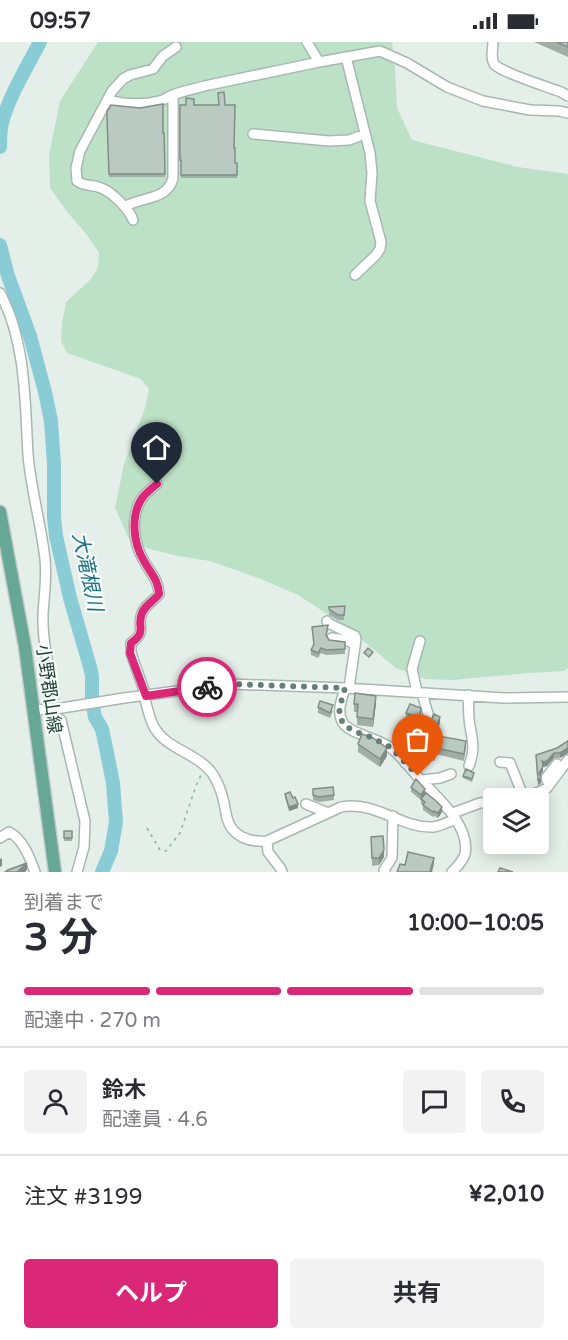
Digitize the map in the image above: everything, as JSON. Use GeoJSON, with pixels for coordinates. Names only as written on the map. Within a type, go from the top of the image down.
{"type":"FeatureCollection","features":[{"type":"Feature","properties":{"kind":"main road","name":"小野郡山線"},"geometry":{"type":"LineString","coordinates":[[0,512],[25,647],[55,872]]}},
{"type":"Feature","properties":{"kind":"street"},"geometry":{"type":"LineString","coordinates":[[307,42],[319,62]]}},
{"type":"Feature","properties":{"kind":"street"},"geometry":{"type":"LineString","coordinates":[[494,42],[492,58],[495,65],[568,96]]}},
{"type":"Feature","properties":{"kind":"street"},"geometry":{"type":"LineString","coordinates":[[133,220],[126,206],[104,189],[91,185],[86,186],[77,181],[76,168],[80,150],[112,91],[123,79],[153,69],[163,56],[176,46]]}},
{"type":"Feature","properties":{"kind":"street"},"geometry":{"type":"LineString","coordinates":[[108,100],[142,103],[163,100],[172,95],[209,85],[380,51],[407,63],[447,87],[483,101],[530,110],[568,113]]}},
{"type":"Feature","properties":{"kind":"street"},"geometry":{"type":"LineString","coordinates":[[346,57],[370,153],[372,173],[370,201],[381,242],[376,255],[354,275]]}},
{"type":"Feature","properties":{"kind":"street"},"geometry":{"type":"LineString","coordinates":[[126,206],[161,195],[171,185],[173,178],[172,95]]}},
{"type":"Feature","properties":{"kind":"street"},"geometry":{"type":"LineString","coordinates":[[253,134],[329,141],[349,140],[364,134]]}},
{"type":"Feature","properties":{"kind":"street"},"geometry":{"type":"LineString","coordinates":[[0,293],[15,331],[23,381],[30,475],[46,575],[43,626],[54,691]]}},
{"type":"Feature","properties":{"kind":"street"},"geometry":{"type":"LineString","coordinates":[[157,484],[142,498],[137,508],[135,532],[140,553],[156,580],[159,594],[143,611],[141,632],[131,643],[130,653],[154,728],[171,744],[202,763],[209,770],[217,782],[224,801],[226,817],[232,829],[248,840],[267,841],[352,804],[415,824],[432,827],[439,826],[454,816],[483,803]]}},
{"type":"Feature","properties":{"kind":"street"},"geometry":{"type":"LineString","coordinates":[[327,621],[355,636],[347,688],[339,716],[345,726],[390,747],[454,816],[466,848],[463,859],[452,872]]}},
{"type":"Feature","properties":{"kind":"street"},"geometry":{"type":"LineString","coordinates":[[332,638],[355,644]]}},
{"type":"Feature","properties":{"kind":"street"},"geometry":{"type":"LineString","coordinates":[[405,763],[427,721],[428,714],[412,669],[420,641]]}},
{"type":"Feature","properties":{"kind":"street"},"geometry":{"type":"LineString","coordinates":[[34,710],[230,684],[347,688],[504,698],[568,696]]}},
{"type":"Feature","properties":{"kind":"street"},"geometry":{"type":"LineString","coordinates":[[468,695],[474,741],[469,766]]}},
{"type":"Feature","properties":{"kind":"street"},"geometry":{"type":"LineString","coordinates":[[61,720],[85,821],[84,847],[77,872]]}},
{"type":"Feature","properties":{"kind":"street"},"geometry":{"type":"LineString","coordinates":[[547,788],[568,760]]}},
{"type":"Feature","properties":{"kind":"street"},"geometry":{"type":"LineString","coordinates":[[500,762],[510,763],[521,788]]}},
{"type":"Feature","properties":{"kind":"street"},"geometry":{"type":"LineString","coordinates":[[549,785],[546,778],[557,764]]}},
{"type":"Feature","properties":{"kind":"street"},"geometry":{"type":"LineString","coordinates":[[422,780],[451,774]]}},
{"type":"Feature","properties":{"kind":"street"},"geometry":{"type":"LineString","coordinates":[[306,804],[328,813]]}},
{"type":"Feature","properties":{"kind":"street"},"geometry":{"type":"LineString","coordinates":[[385,872],[392,858],[393,816]]}},
{"type":"Feature","properties":{"kind":"street"},"geometry":{"type":"LineString","coordinates":[[0,838],[9,832],[15,835],[31,860],[35,872]]}},
{"type":"Feature","properties":{"kind":"street"},"geometry":{"type":"LineString","coordinates":[[267,841],[268,852],[282,872]]}},
{"type":"Feature","properties":{"kind":"path"},"geometry":{"type":"LineString","coordinates":[[147,828],[160,850],[166,851],[180,833],[201,776],[204,771],[209,770]]}},
{"type":"Feature","properties":{"kind":"green space"},"geometry":{"type":"Polygon","coordinates":[[[98,42],[392,42],[397,108],[412,140],[518,167],[568,174],[568,668],[564,671],[452,680],[425,679],[396,668],[344,625],[298,595],[210,561],[146,548],[128,537],[115,508],[124,464],[145,408],[149,389],[141,379],[67,353],[61,341],[66,302],[91,279],[98,267],[99,253],[50,188],[49,155],[60,101],[98,42]]]}},
{"type":"Feature","properties":{"kind":"building"},"geometry":{"type":"Polygon","coordinates":[[[557,42],[568,42],[568,47],[557,42]]]}},
{"type":"Feature","properties":{"kind":"building"},"geometry":{"type":"Polygon","coordinates":[[[224,92],[225,105],[235,105],[234,148],[237,175],[181,175],[180,105],[186,105],[186,98],[194,99],[194,105],[219,105],[218,93],[224,92]]]}},
{"type":"Feature","properties":{"kind":"building"},"geometry":{"type":"Polygon","coordinates":[[[163,104],[165,174],[109,174],[107,111],[111,105],[140,108],[163,104]]]}},
{"type":"Feature","properties":{"kind":"building"},"geometry":{"type":"Polygon","coordinates":[[[345,606],[344,615],[338,615],[329,609],[329,607],[345,606]]]}},
{"type":"Feature","properties":{"kind":"building"},"geometry":{"type":"Polygon","coordinates":[[[328,625],[326,635],[329,640],[345,642],[345,649],[321,648],[318,653],[311,650],[314,644],[312,627],[328,625]]]}},
{"type":"Feature","properties":{"kind":"building"},"geometry":{"type":"Polygon","coordinates":[[[368,648],[373,652],[369,657],[364,653],[368,648]]]}},
{"type":"Feature","properties":{"kind":"building"},"geometry":{"type":"Polygon","coordinates":[[[355,693],[376,696],[373,719],[357,717],[358,704],[354,704],[355,693]]]}},
{"type":"Feature","properties":{"kind":"building"},"geometry":{"type":"Polygon","coordinates":[[[320,701],[333,705],[330,713],[318,707],[320,701]]]}},
{"type":"Feature","properties":{"kind":"building"},"geometry":{"type":"Polygon","coordinates":[[[410,704],[421,708],[418,718],[406,713],[410,704]]]}},
{"type":"Feature","properties":{"kind":"building"},"geometry":{"type":"Polygon","coordinates":[[[434,714],[440,717],[433,735],[466,741],[464,754],[436,748],[434,755],[419,749],[434,714]]]}},
{"type":"Feature","properties":{"kind":"building"},"geometry":{"type":"Polygon","coordinates":[[[362,734],[373,738],[387,748],[380,759],[358,744],[362,734]]]}},
{"type":"Feature","properties":{"kind":"building"},"geometry":{"type":"Polygon","coordinates":[[[568,741],[568,748],[560,753],[554,753],[547,761],[542,760],[543,766],[539,773],[541,778],[538,780],[536,755],[557,748],[568,741]]]}},
{"type":"Feature","properties":{"kind":"building"},"geometry":{"type":"Polygon","coordinates":[[[466,769],[474,773],[472,779],[463,776],[466,769]]]}},
{"type":"Feature","properties":{"kind":"building"},"geometry":{"type":"Polygon","coordinates":[[[416,779],[425,789],[421,795],[411,787],[416,779]]]}},
{"type":"Feature","properties":{"kind":"building"},"geometry":{"type":"Polygon","coordinates":[[[333,787],[334,795],[319,797],[313,795],[313,789],[333,787]]]}},
{"type":"Feature","properties":{"kind":"building"},"geometry":{"type":"Polygon","coordinates":[[[290,792],[298,804],[289,807],[285,794],[290,792]]]}},
{"type":"Feature","properties":{"kind":"building"},"geometry":{"type":"Polygon","coordinates":[[[426,793],[442,807],[438,813],[423,805],[425,802],[421,799],[426,793]]]}},
{"type":"Feature","properties":{"kind":"building"},"geometry":{"type":"Polygon","coordinates":[[[64,831],[72,831],[72,838],[64,838],[64,831]]]}},
{"type":"Feature","properties":{"kind":"building"},"geometry":{"type":"Polygon","coordinates":[[[383,836],[384,850],[379,858],[372,858],[371,837],[383,836]]]}},
{"type":"Feature","properties":{"kind":"building"},"geometry":{"type":"Polygon","coordinates":[[[408,852],[434,858],[430,871],[432,872],[397,872],[400,864],[405,865],[408,852]]]}},
{"type":"Feature","properties":{"kind":"building"},"geometry":{"type":"Polygon","coordinates":[[[27,863],[17,872],[5,872],[8,870],[27,863]]]}},
{"type":"Feature","properties":{"kind":"building"},"geometry":{"type":"Polygon","coordinates":[[[500,868],[513,872],[498,872],[500,868]]]}},
{"type":"Feature","properties":{"kind":"waterway","name":"大滝根川"},"geometry":{"type":"LineString","coordinates":[[0,147],[5,113],[40,42]]}},
{"type":"Feature","properties":{"kind":"waterway","name":"大滝根川"},"geometry":{"type":"LineString","coordinates":[[0,245],[8,276],[30,336],[45,392],[51,421],[56,536],[70,598],[90,667],[95,717],[102,729],[113,783],[116,822],[111,851],[102,872]]}},
{"type":"Feature","properties":{"kind":"tunnel"},"geometry":{"type":"LineString","coordinates":[[54,691],[61,720]]}},
{"type":"Feature","properties":{"kind":"way so far"},"geometry":{"type":"LineString","coordinates":[[207,687],[230,684],[345,688],[339,716],[345,726],[390,747],[418,776]]}},
{"type":"Feature","properties":{"kind":"route"},"geometry":{"type":"LineString","coordinates":[[157,484],[142,498],[137,508],[135,532],[140,553],[156,580],[159,594],[143,611],[141,632],[131,643],[130,653],[146,696],[207,687]]}}]}
